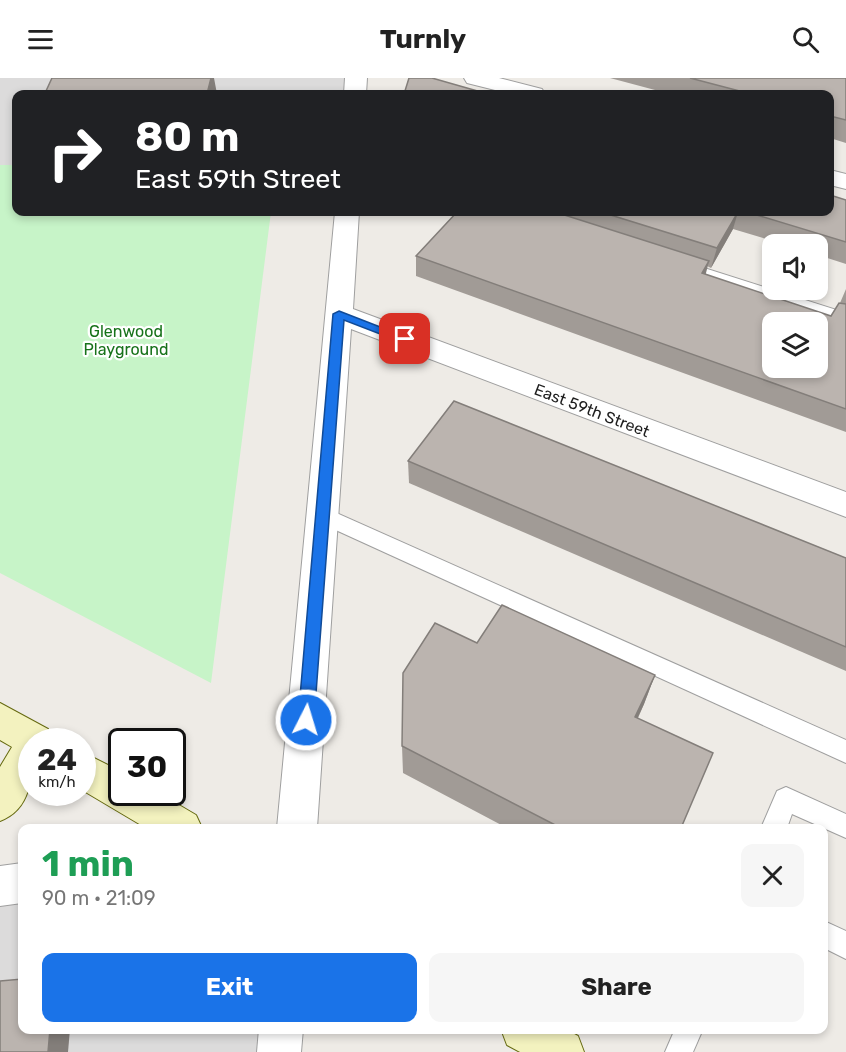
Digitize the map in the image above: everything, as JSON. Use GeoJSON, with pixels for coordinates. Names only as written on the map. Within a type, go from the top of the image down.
{"type":"FeatureCollection","features":[{"type":"Feature","properties":{"kind":"main road"},"geometry":{"type":"LineString","coordinates":[[0,720],[18,731]]}},
{"type":"Feature","properties":{"kind":"main road"},"geometry":{"type":"LineString","coordinates":[[0,803],[18,772]]}},
{"type":"Feature","properties":{"kind":"main road"},"geometry":{"type":"LineString","coordinates":[[96,777],[175,824]]}},
{"type":"Feature","properties":{"kind":"main road"},"geometry":{"type":"LineString","coordinates":[[532,1034],[562,1052]]}},
{"type":"Feature","properties":{"kind":"street"},"geometry":{"type":"LineString","coordinates":[[475,78],[519,90]]}},
{"type":"Feature","properties":{"kind":"street"},"geometry":{"type":"LineString","coordinates":[[297,824],[347,216]]}},
{"type":"Feature","properties":{"kind":"street","name":"East 59th Street"},"geometry":{"type":"LineString","coordinates":[[339,314],[846,505]]}},
{"type":"Feature","properties":{"kind":"street"},"geometry":{"type":"LineString","coordinates":[[0,886],[18,884]]}},
{"type":"Feature","properties":{"kind":"street"},"geometry":{"type":"LineString","coordinates":[[279,1052],[281,1034]]}},
{"type":"Feature","properties":{"kind":"lane"},"geometry":{"type":"LineString","coordinates":[[664,260],[846,319]]}},
{"type":"Feature","properties":{"kind":"lane"},"geometry":{"type":"LineString","coordinates":[[324,515],[846,752]]}},
{"type":"Feature","properties":{"kind":"lane"},"geometry":{"type":"LineString","coordinates":[[776,824],[786,798],[846,826]]}},
{"type":"Feature","properties":{"kind":"lane"},"geometry":{"type":"LineString","coordinates":[[828,936],[846,946]]}},
{"type":"Feature","properties":{"kind":"lane"},"geometry":{"type":"LineString","coordinates":[[679,1052],[687,1034]]}},
{"type":"Feature","properties":{"kind":"shaded area"},"geometry":{"type":"Polygon","coordinates":[[[0,78],[354,78],[353,90],[12,90],[12,165],[0,165],[0,78]]]}},
{"type":"Feature","properties":{"kind":"shaded area"},"geometry":{"type":"Polygon","coordinates":[[[18,884],[18,1034],[281,1034],[279,1052],[0,1052],[0,886],[18,884]]]}},
{"type":"Feature","properties":{"kind":"green space","name":"Glenwood Playground"},"geometry":{"type":"Polygon","coordinates":[[[0,165],[12,165],[12,216],[270,216],[211,683],[0,573],[0,165]]]}},
{"type":"Feature","properties":{"kind":"building"},"geometry":{"type":"Polygon","coordinates":[[[52,78],[211,78],[208,90],[46,90],[52,78]]]}},
{"type":"Feature","properties":{"kind":"building"},"geometry":{"type":"Polygon","coordinates":[[[409,78],[432,78],[474,90],[405,90],[409,78]]]}},
{"type":"Feature","properties":{"kind":"building"},"geometry":{"type":"Polygon","coordinates":[[[690,78],[846,78],[846,120],[834,117],[834,90],[736,90],[690,78]]]}},
{"type":"Feature","properties":{"kind":"building"},"geometry":{"type":"Polygon","coordinates":[[[834,196],[846,200],[846,242],[828,237],[828,234],[820,234],[760,216],[834,216],[834,196]]]}},
{"type":"Feature","properties":{"kind":"building"},"geometry":{"type":"Polygon","coordinates":[[[453,216],[568,216],[709,261],[702,273],[762,293],[762,300],[783,300],[819,312],[762,312],[762,378],[828,378],[828,315],[831,316],[839,303],[846,304],[846,409],[416,256],[453,216]]]}},
{"type":"Feature","properties":{"kind":"building"},"geometry":{"type":"Polygon","coordinates":[[[614,216],[736,216],[717,248],[614,216]]]}},
{"type":"Feature","properties":{"kind":"building"},"geometry":{"type":"Polygon","coordinates":[[[454,401],[846,558],[846,647],[408,461],[454,401]]]}},
{"type":"Feature","properties":{"kind":"building"},"geometry":{"type":"Polygon","coordinates":[[[502,605],[655,675],[635,717],[713,753],[683,824],[553,824],[402,746],[403,673],[435,623],[477,643],[502,605]]]}},
{"type":"Feature","properties":{"kind":"building"},"geometry":{"type":"Polygon","coordinates":[[[18,979],[18,1034],[50,1034],[48,1052],[0,1052],[0,981],[18,979]]]}},
{"type":"Feature","properties":{"kind":"route"},"geometry":{"type":"LineString","coordinates":[[306,720],[339,314],[405,339]]}}]}
